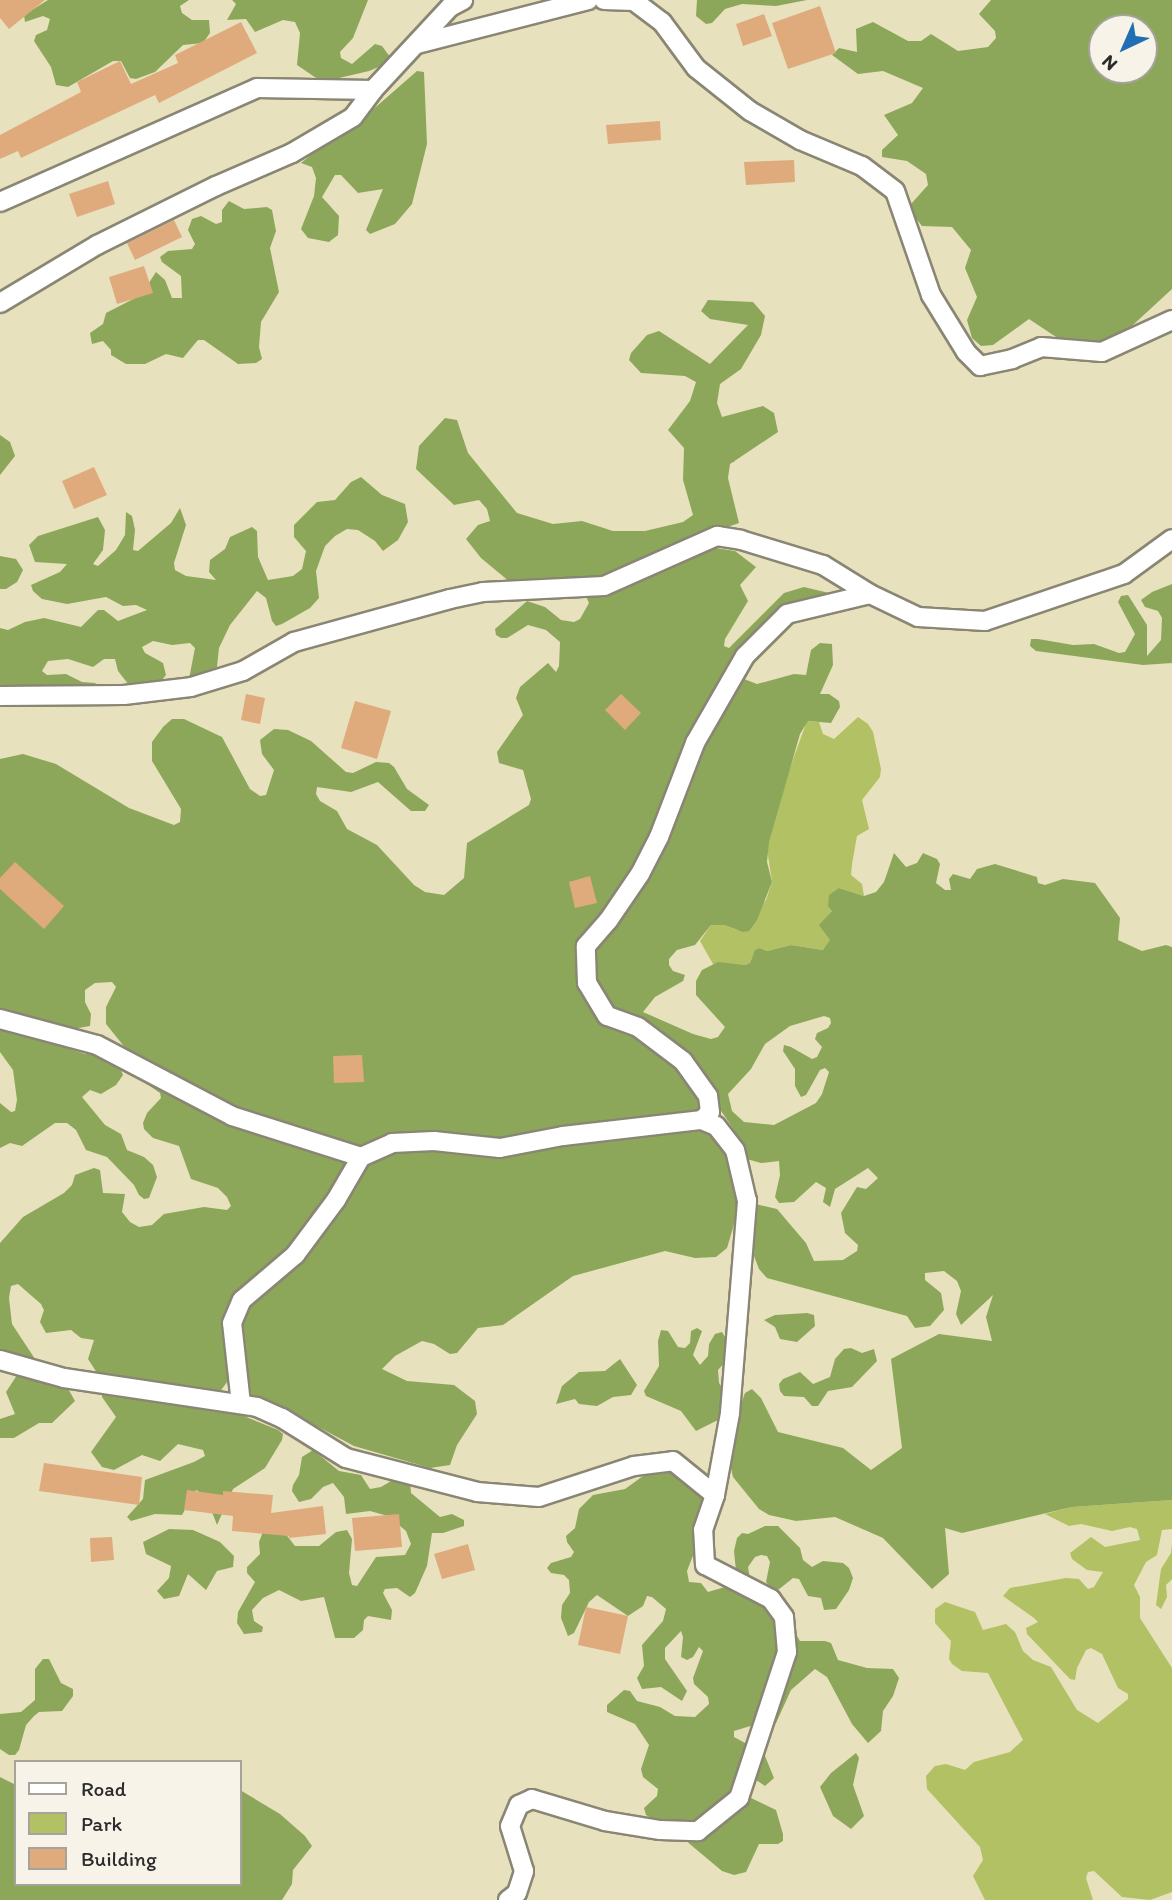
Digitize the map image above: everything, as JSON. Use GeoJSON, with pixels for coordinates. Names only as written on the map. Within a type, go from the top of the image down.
{"type":"FeatureCollection","features":[{"type":"Feature","properties":{"kind":"street"},"geometry":{"type":"LineString","coordinates":[[0,303],[97,245],[216,186],[292,153],[352,117],[373,90],[450,7],[463,0]]}},
{"type":"Feature","properties":{"kind":"street"},"geometry":{"type":"LineString","coordinates":[[416,44],[588,0]]}},
{"type":"Feature","properties":{"kind":"street"},"geometry":{"type":"LineString","coordinates":[[604,0],[634,1],[662,22],[696,68],[750,111],[800,140],[862,166],[895,191],[931,295],[966,352],[979,366],[1012,359],[1041,347],[1102,352],[1172,320]]}},
{"type":"Feature","properties":{"kind":"street"},"geometry":{"type":"LineString","coordinates":[[0,202],[257,88],[373,90]]}},
{"type":"Feature","properties":{"kind":"street"},"geometry":{"type":"LineString","coordinates":[[0,695],[124,695],[191,688],[243,671],[294,642],[450,599],[483,592],[604,586],[717,536],[741,540],[823,565],[870,594],[918,617],[985,621],[1124,574],[1172,539]]}},
{"type":"Feature","properties":{"kind":"street"},"geometry":{"type":"LineString","coordinates":[[702,1120],[710,1112],[708,1096],[683,1061],[638,1027],[607,1016],[587,983],[586,946],[608,921],[640,874],[659,837],[695,743],[745,656],[786,614],[870,594]]}},
{"type":"Feature","properties":{"kind":"street"},"geometry":{"type":"LineString","coordinates":[[0,1019],[97,1045],[232,1116],[361,1157]]}},
{"type":"Feature","properties":{"kind":"street"},"geometry":{"type":"LineString","coordinates":[[241,1404],[232,1323],[242,1300],[295,1255],[336,1200],[361,1157],[392,1143],[434,1141],[500,1148],[563,1136],[702,1120],[716,1126],[735,1150],[747,1201],[730,1413],[715,1494],[703,1530],[705,1564],[771,1599],[784,1617],[787,1652],[739,1798],[698,1831],[660,1830],[605,1821],[532,1799],[519,1805],[510,1826],[524,1871],[517,1893],[508,1900]]}},
{"type":"Feature","properties":{"kind":"street"},"geometry":{"type":"LineString","coordinates":[[0,1360],[64,1378],[241,1404],[282,1418],[346,1458],[477,1492],[539,1497],[634,1466],[673,1461],[715,1494]]}},
{"type":"Feature","properties":{"kind":"green space"},"geometry":{"type":"Polygon","coordinates":[[[48,0],[189,0],[180,6],[182,13],[192,20],[209,20],[210,33],[203,43],[183,45],[155,72],[136,79],[130,78],[121,61],[113,61],[68,87],[56,85],[51,67],[34,41],[36,35],[47,30],[50,19],[43,16],[25,22],[24,15],[48,0]]]}},
{"type":"Feature","properties":{"kind":"green space"},"geometry":{"type":"Polygon","coordinates":[[[232,0],[368,0],[353,38],[340,52],[341,58],[352,64],[375,44],[382,46],[393,61],[369,71],[322,82],[297,65],[300,33],[295,22],[283,20],[255,32],[246,19],[227,20],[236,4],[232,0]]]}},
{"type":"Feature","properties":{"kind":"green space"},"geometry":{"type":"Polygon","coordinates":[[[697,0],[807,0],[776,6],[742,4],[725,9],[712,23],[706,24],[696,16],[697,0]]]}},
{"type":"Feature","properties":{"kind":"green space"},"geometry":{"type":"Polygon","coordinates":[[[991,0],[1172,0],[1172,289],[1121,336],[1096,346],[1059,339],[1029,319],[993,345],[981,346],[972,338],[967,320],[977,297],[965,268],[971,250],[952,227],[922,226],[914,216],[911,204],[928,185],[926,174],[907,161],[882,157],[882,150],[898,135],[884,115],[912,103],[923,88],[883,71],[858,74],[832,55],[839,48],[857,52],[856,29],[873,22],[908,41],[921,41],[931,34],[958,51],[988,47],[996,38],[995,31],[979,14],[991,0]]]}},
{"type":"Feature","properties":{"kind":"green space"},"geometry":{"type":"Polygon","coordinates":[[[417,71],[424,72],[427,144],[412,204],[395,224],[370,234],[366,230],[383,189],[358,193],[341,175],[335,175],[322,197],[339,216],[338,235],[329,242],[308,238],[301,229],[314,196],[316,178],[312,167],[301,163],[328,141],[346,133],[417,71]]]}},
{"type":"Feature","properties":{"kind":"green space"},"geometry":{"type":"Polygon","coordinates":[[[229,201],[244,209],[267,207],[272,210],[276,231],[270,248],[279,292],[261,322],[259,347],[262,359],[256,363],[238,364],[204,340],[198,340],[183,358],[166,354],[145,364],[126,364],[111,355],[111,350],[103,341],[92,344],[90,333],[103,324],[106,313],[141,295],[156,272],[165,280],[172,298],[182,298],[181,276],[162,262],[160,257],[168,251],[192,249],[195,244],[188,230],[192,219],[201,216],[216,224],[222,222],[222,210],[229,201]]]}},
{"type":"Feature","properties":{"kind":"green space"},"geometry":{"type":"Polygon","coordinates":[[[708,300],[753,302],[765,316],[761,335],[741,369],[720,384],[717,403],[722,417],[763,406],[774,413],[778,432],[730,464],[728,478],[739,523],[708,534],[702,546],[735,551],[756,567],[740,585],[748,601],[725,639],[724,646],[729,648],[784,593],[804,587],[829,593],[832,599],[802,607],[737,667],[744,679],[757,684],[794,674],[806,675],[811,650],[820,643],[832,644],[833,665],[820,694],[829,694],[839,701],[840,707],[831,723],[808,721],[800,734],[769,842],[767,862],[772,882],[757,920],[749,931],[743,932],[724,925],[711,925],[695,945],[677,950],[669,959],[669,965],[673,971],[685,975],[683,981],[655,997],[643,1012],[693,1034],[711,1039],[718,1037],[725,1027],[696,995],[696,981],[702,970],[718,962],[745,965],[750,963],[755,950],[760,948],[767,951],[791,945],[823,950],[830,940],[819,925],[832,911],[828,906],[829,895],[839,888],[864,896],[876,892],[884,882],[894,853],[906,867],[917,863],[923,853],[937,859],[940,864],[936,883],[945,890],[951,890],[949,879],[953,874],[970,879],[977,869],[995,864],[1037,877],[1038,883],[1045,885],[1063,879],[1095,883],[1120,918],[1118,940],[1142,951],[1166,945],[1172,947],[1172,1500],[1072,1507],[962,1533],[945,1528],[949,1574],[932,1589],[883,1538],[835,1517],[796,1521],[769,1515],[759,1509],[733,1477],[730,1464],[736,1418],[745,1393],[752,1389],[761,1398],[778,1432],[843,1448],[871,1470],[902,1448],[891,1359],[939,1334],[992,1341],[986,1317],[993,1295],[961,1325],[956,1314],[961,1291],[957,1281],[944,1271],[925,1273],[925,1280],[941,1293],[944,1310],[930,1326],[915,1328],[907,1316],[767,1278],[759,1269],[754,1256],[755,1204],[777,1209],[806,1243],[814,1261],[843,1260],[857,1251],[858,1245],[845,1233],[841,1213],[857,1187],[866,1189],[878,1178],[868,1168],[835,1189],[830,1207],[823,1202],[826,1188],[816,1182],[794,1202],[779,1203],[775,1197],[780,1175],[779,1161],[761,1163],[743,1158],[734,1130],[717,1105],[686,1127],[720,1137],[740,1171],[738,1211],[727,1248],[716,1257],[695,1258],[665,1251],[573,1276],[503,1325],[478,1328],[457,1353],[450,1354],[434,1344],[422,1341],[395,1356],[382,1369],[407,1381],[454,1385],[475,1401],[477,1414],[457,1445],[450,1465],[430,1468],[354,1446],[281,1407],[249,1397],[230,1378],[219,1393],[184,1404],[234,1412],[278,1430],[283,1434],[282,1440],[265,1468],[233,1489],[217,1525],[206,1496],[196,1490],[182,1515],[155,1514],[131,1521],[127,1517],[143,1499],[145,1480],[194,1462],[205,1456],[203,1450],[178,1444],[160,1461],[142,1455],[114,1470],[102,1467],[91,1452],[116,1417],[102,1397],[101,1379],[88,1359],[94,1340],[81,1338],[71,1330],[46,1333],[40,1322],[44,1310],[41,1304],[18,1284],[11,1286],[9,1298],[12,1324],[37,1362],[66,1385],[75,1401],[52,1423],[39,1423],[14,1438],[0,1438],[0,1419],[15,1414],[6,1392],[19,1372],[0,1352],[0,1243],[23,1217],[64,1193],[72,1185],[75,1175],[94,1168],[100,1170],[103,1193],[125,1194],[122,1212],[130,1222],[139,1227],[152,1225],[164,1214],[204,1207],[227,1210],[231,1206],[218,1188],[191,1179],[179,1146],[153,1138],[144,1129],[147,1113],[161,1098],[160,1093],[144,1082],[135,1060],[106,1024],[106,1007],[116,987],[112,982],[95,983],[85,990],[85,1002],[91,1014],[90,1026],[73,1029],[52,1023],[46,1025],[41,1035],[50,1043],[85,1054],[109,1054],[118,1063],[123,1075],[116,1085],[101,1094],[90,1090],[82,1097],[105,1125],[121,1134],[127,1150],[144,1157],[153,1165],[157,1177],[149,1198],[144,1199],[139,1195],[134,1185],[107,1157],[86,1150],[76,1130],[67,1123],[55,1123],[22,1146],[10,1143],[0,1148],[0,1103],[11,1112],[15,1111],[17,1100],[13,1070],[0,1052],[0,759],[23,754],[56,764],[129,808],[174,825],[180,822],[181,809],[152,761],[152,742],[172,719],[184,719],[222,737],[250,789],[260,796],[266,795],[274,770],[262,754],[260,740],[274,729],[288,730],[311,741],[346,772],[353,773],[376,762],[389,763],[394,767],[407,789],[429,805],[425,811],[411,811],[378,782],[351,792],[317,787],[316,794],[320,801],[337,811],[347,829],[377,845],[414,885],[425,892],[444,895],[464,878],[467,843],[529,805],[531,799],[523,770],[499,763],[497,752],[523,715],[516,698],[520,687],[548,663],[556,672],[559,666],[560,642],[546,630],[528,625],[507,638],[501,638],[496,635],[495,629],[527,601],[545,607],[561,620],[574,622],[580,619],[589,603],[584,592],[510,582],[481,558],[466,539],[478,525],[490,521],[487,509],[479,500],[454,505],[416,469],[419,446],[445,418],[457,420],[468,453],[517,513],[553,524],[582,521],[613,531],[645,531],[683,522],[693,515],[683,480],[684,448],[668,430],[690,401],[696,382],[685,376],[641,373],[629,360],[631,353],[647,335],[659,331],[710,364],[748,325],[710,319],[701,311],[708,300]],[[824,1016],[790,1026],[765,1044],[751,1069],[728,1094],[732,1111],[744,1122],[774,1125],[816,1103],[829,1072],[825,1068],[820,1070],[806,1095],[801,1097],[795,1086],[795,1069],[783,1051],[784,1045],[812,1059],[817,1057],[822,1047],[815,1039],[817,1033],[828,1028],[830,1018],[824,1016]]]}},
{"type":"Feature","properties":{"kind":"green space"},"geometry":{"type":"Polygon","coordinates":[[[0,435],[10,442],[15,456],[0,475],[0,435]]]}},
{"type":"Feature","properties":{"kind":"green space"},"geometry":{"type":"Polygon","coordinates":[[[361,477],[382,495],[405,504],[408,522],[398,540],[383,551],[375,541],[358,530],[347,529],[335,536],[325,546],[316,571],[319,598],[310,608],[282,624],[276,626],[272,621],[266,598],[257,591],[230,625],[219,648],[216,676],[188,684],[195,648],[190,643],[172,645],[153,641],[142,647],[145,653],[163,663],[166,675],[154,690],[129,685],[118,671],[115,659],[104,659],[93,667],[68,659],[48,661],[42,671],[47,675],[66,674],[82,682],[95,683],[100,686],[98,692],[0,700],[0,628],[8,630],[25,622],[44,618],[81,627],[98,610],[104,610],[118,621],[147,610],[136,605],[123,606],[106,597],[67,604],[42,599],[33,591],[31,585],[60,572],[67,564],[35,562],[29,545],[38,536],[98,517],[105,530],[103,550],[93,564],[98,566],[116,550],[125,535],[126,512],[132,516],[135,530],[133,550],[138,551],[171,523],[180,508],[186,525],[174,563],[175,570],[186,576],[216,580],[209,572],[210,560],[225,549],[230,537],[252,527],[257,531],[258,557],[268,580],[293,576],[302,569],[306,551],[294,537],[294,525],[317,502],[335,500],[351,482],[361,477]]]}},
{"type":"Feature","properties":{"kind":"green space"},"geometry":{"type":"Polygon","coordinates":[[[0,556],[16,559],[23,570],[17,582],[6,589],[0,589],[0,556]]]}},
{"type":"Feature","properties":{"kind":"green space"},"geometry":{"type":"Polygon","coordinates":[[[1172,584],[1172,663],[1143,665],[1036,651],[1030,646],[1031,639],[1038,639],[1073,645],[1094,644],[1119,653],[1125,652],[1135,634],[1118,602],[1121,596],[1128,595],[1147,625],[1147,656],[1161,640],[1162,618],[1158,611],[1145,607],[1141,600],[1172,584]]]}},
{"type":"Feature","properties":{"kind":"green space"},"geometry":{"type":"Polygon","coordinates":[[[858,717],[868,724],[873,732],[881,769],[880,777],[862,800],[869,829],[857,836],[852,864],[851,875],[862,884],[864,896],[839,888],[832,911],[820,925],[830,939],[829,946],[823,950],[791,945],[767,951],[760,948],[755,951],[750,963],[745,965],[713,964],[700,941],[711,925],[724,925],[737,930],[766,900],[772,882],[767,849],[783,787],[807,721],[819,722],[823,734],[834,739],[858,717]]]}},
{"type":"Feature","properties":{"kind":"green space"},"geometry":{"type":"Polygon","coordinates":[[[775,1315],[814,1315],[815,1326],[797,1342],[780,1339],[775,1327],[764,1320],[775,1315]]]}},
{"type":"Feature","properties":{"kind":"green space"},"geometry":{"type":"Polygon","coordinates":[[[697,1328],[702,1331],[693,1355],[700,1365],[708,1356],[709,1344],[715,1334],[722,1332],[729,1343],[742,1343],[744,1349],[739,1361],[726,1361],[718,1370],[719,1383],[731,1399],[724,1417],[696,1431],[681,1411],[646,1396],[644,1391],[659,1366],[658,1341],[661,1330],[668,1331],[678,1347],[685,1348],[690,1343],[691,1331],[697,1328]]]}},
{"type":"Feature","properties":{"kind":"green space"},"geometry":{"type":"Polygon","coordinates":[[[851,1348],[862,1353],[874,1349],[877,1361],[852,1387],[828,1391],[818,1406],[812,1406],[804,1397],[784,1396],[780,1391],[779,1384],[783,1379],[800,1372],[813,1384],[830,1377],[835,1359],[844,1349],[851,1348]]]}},
{"type":"Feature","properties":{"kind":"green space"},"geometry":{"type":"Polygon","coordinates":[[[620,1359],[637,1385],[631,1395],[613,1397],[597,1406],[579,1404],[575,1399],[556,1404],[562,1386],[579,1372],[605,1371],[620,1359]]]}},
{"type":"Feature","properties":{"kind":"green space"},"geometry":{"type":"Polygon","coordinates":[[[313,1450],[339,1471],[361,1475],[370,1489],[381,1487],[401,1475],[410,1481],[411,1493],[440,1517],[452,1514],[464,1520],[464,1526],[443,1533],[432,1533],[427,1566],[415,1593],[410,1597],[397,1588],[385,1589],[383,1593],[392,1610],[391,1620],[368,1616],[364,1620],[363,1630],[354,1638],[335,1638],[324,1597],[301,1601],[279,1590],[263,1598],[252,1610],[254,1621],[263,1627],[262,1632],[244,1634],[237,1623],[238,1612],[255,1582],[247,1573],[247,1567],[260,1554],[259,1542],[270,1514],[295,1546],[319,1546],[336,1532],[347,1530],[352,1539],[349,1573],[352,1585],[357,1586],[376,1557],[405,1555],[411,1544],[406,1531],[388,1516],[370,1511],[346,1514],[344,1497],[333,1483],[323,1487],[311,1499],[299,1502],[292,1491],[293,1485],[299,1475],[302,1457],[313,1450]]]}},
{"type":"Feature","properties":{"kind":"green space"},"geometry":{"type":"Polygon","coordinates":[[[670,1467],[703,1494],[696,1548],[687,1571],[689,1582],[701,1583],[708,1592],[725,1587],[734,1578],[736,1571],[734,1551],[737,1538],[742,1533],[748,1534],[765,1526],[778,1526],[800,1548],[803,1560],[812,1567],[823,1561],[843,1563],[849,1568],[853,1578],[849,1590],[836,1609],[824,1610],[821,1598],[808,1596],[799,1579],[793,1578],[778,1590],[771,1588],[766,1582],[770,1562],[767,1556],[761,1555],[755,1557],[748,1567],[750,1579],[745,1596],[767,1608],[793,1629],[800,1641],[831,1643],[838,1660],[867,1668],[893,1669],[899,1678],[893,1696],[883,1711],[881,1731],[868,1743],[852,1724],[827,1677],[815,1669],[791,1690],[776,1723],[757,1724],[734,1731],[734,1737],[745,1743],[751,1745],[763,1739],[766,1744],[765,1756],[774,1778],[765,1786],[753,1778],[747,1796],[776,1810],[783,1841],[778,1844],[759,1844],[746,1872],[734,1875],[722,1871],[679,1835],[646,1815],[644,1808],[657,1796],[658,1789],[643,1777],[641,1769],[649,1745],[635,1724],[607,1712],[607,1705],[624,1690],[630,1691],[637,1701],[660,1707],[675,1716],[695,1717],[709,1704],[708,1697],[694,1684],[693,1678],[703,1651],[699,1647],[693,1657],[687,1660],[681,1657],[681,1631],[665,1648],[665,1659],[687,1691],[682,1701],[661,1687],[642,1689],[637,1678],[644,1666],[642,1645],[663,1621],[666,1609],[647,1596],[643,1606],[628,1616],[597,1595],[589,1602],[574,1633],[568,1636],[561,1618],[562,1605],[570,1593],[569,1580],[564,1575],[551,1573],[547,1568],[551,1563],[571,1557],[574,1552],[566,1536],[575,1528],[579,1509],[593,1495],[625,1489],[650,1471],[670,1467]]]}},
{"type":"Feature","properties":{"kind":"green space"},"geometry":{"type":"Polygon","coordinates":[[[1172,1500],[1172,1529],[1162,1530],[1157,1555],[1146,1562],[1134,1585],[1140,1597],[1140,1618],[1172,1668],[1172,1892],[1150,1900],[1122,1897],[1094,1871],[1088,1872],[1086,1878],[1093,1900],[985,1900],[973,1876],[983,1860],[980,1847],[927,1789],[926,1776],[935,1766],[946,1764],[965,1770],[974,1762],[1010,1752],[1023,1740],[988,1673],[962,1671],[952,1664],[949,1659],[951,1641],[935,1623],[935,1609],[945,1602],[975,1612],[983,1630],[1006,1624],[1015,1632],[1023,1651],[1033,1660],[1051,1667],[1077,1710],[1098,1723],[1128,1699],[1128,1694],[1118,1688],[1102,1654],[1091,1648],[1086,1650],[1077,1668],[1075,1680],[1070,1679],[1027,1634],[1026,1628],[1038,1622],[1003,1596],[1010,1588],[1066,1578],[1079,1579],[1088,1589],[1094,1587],[1103,1572],[1087,1570],[1072,1559],[1070,1553],[1091,1537],[1105,1547],[1140,1540],[1137,1529],[1130,1527],[1112,1531],[1081,1524],[1069,1526],[1045,1514],[1072,1507],[1172,1500]]]}},
{"type":"Feature","properties":{"kind":"green space"},"geometry":{"type":"Polygon","coordinates":[[[169,1529],[193,1530],[220,1542],[234,1556],[233,1567],[217,1571],[206,1590],[188,1574],[179,1596],[164,1599],[157,1591],[169,1578],[171,1566],[146,1554],[143,1542],[169,1529]]]}},
{"type":"Feature","properties":{"kind":"green space"},"geometry":{"type":"Polygon","coordinates":[[[1172,1544],[1172,1579],[1166,1585],[1167,1597],[1161,1609],[1156,1605],[1161,1569],[1171,1553],[1172,1544]]]}},
{"type":"Feature","properties":{"kind":"green space"},"geometry":{"type":"Polygon","coordinates":[[[43,1659],[49,1659],[61,1683],[73,1689],[73,1696],[62,1711],[39,1712],[34,1716],[26,1725],[19,1750],[15,1755],[9,1755],[0,1749],[0,1714],[21,1712],[35,1700],[35,1669],[43,1659]]]}},
{"type":"Feature","properties":{"kind":"green space"},"geometry":{"type":"Polygon","coordinates":[[[856,1753],[859,1758],[853,1785],[864,1816],[851,1829],[833,1816],[820,1787],[831,1773],[856,1753]]]}},
{"type":"Feature","properties":{"kind":"green space"},"geometry":{"type":"Polygon","coordinates":[[[0,1777],[14,1784],[14,1886],[242,1886],[242,1791],[280,1814],[305,1836],[312,1846],[293,1870],[292,1884],[282,1900],[0,1900],[0,1777]]]}},
{"type":"Feature","properties":{"kind":"building"},"geometry":{"type":"Polygon","coordinates":[[[0,0],[45,0],[9,29],[0,18],[0,0]]]}},
{"type":"Feature","properties":{"kind":"building"},"geometry":{"type":"Polygon","coordinates":[[[820,6],[836,53],[788,69],[772,23],[820,6]]]}},
{"type":"Feature","properties":{"kind":"building"},"geometry":{"type":"Polygon","coordinates":[[[764,14],[772,36],[743,46],[736,24],[764,14]]]}},
{"type":"Feature","properties":{"kind":"building"},"geometry":{"type":"Polygon","coordinates":[[[241,22],[257,53],[159,103],[155,95],[21,158],[18,151],[0,159],[0,135],[81,92],[77,82],[120,61],[131,84],[178,63],[175,55],[241,22]]]}},
{"type":"Feature","properties":{"kind":"building"},"geometry":{"type":"Polygon","coordinates":[[[660,121],[661,140],[608,144],[606,125],[660,121]]]}},
{"type":"Feature","properties":{"kind":"building"},"geometry":{"type":"Polygon","coordinates":[[[794,160],[795,182],[746,185],[744,162],[794,160]]]}},
{"type":"Feature","properties":{"kind":"building"},"geometry":{"type":"Polygon","coordinates":[[[108,181],[115,204],[77,217],[69,194],[108,181]]]}},
{"type":"Feature","properties":{"kind":"building"},"geometry":{"type":"Polygon","coordinates":[[[174,220],[182,237],[135,260],[127,243],[174,220]]]}},
{"type":"Feature","properties":{"kind":"building"},"geometry":{"type":"Polygon","coordinates":[[[144,266],[153,293],[117,304],[109,277],[144,266]]]}},
{"type":"Feature","properties":{"kind":"building"},"geometry":{"type":"Polygon","coordinates":[[[94,467],[107,495],[74,509],[62,481],[94,467]]]}},
{"type":"Feature","properties":{"kind":"building"},"geometry":{"type":"Polygon","coordinates":[[[246,694],[265,698],[260,724],[241,720],[246,694]]]}},
{"type":"Feature","properties":{"kind":"building"},"geometry":{"type":"Polygon","coordinates":[[[621,694],[641,713],[625,730],[605,710],[621,694]]]}},
{"type":"Feature","properties":{"kind":"building"},"geometry":{"type":"Polygon","coordinates":[[[355,701],[391,711],[377,759],[341,748],[355,701]]]}},
{"type":"Feature","properties":{"kind":"building"},"geometry":{"type":"Polygon","coordinates":[[[15,862],[64,906],[44,929],[0,889],[0,878],[15,862]]]}},
{"type":"Feature","properties":{"kind":"building"},"geometry":{"type":"Polygon","coordinates":[[[590,876],[597,903],[575,908],[569,882],[590,876]]]}},
{"type":"Feature","properties":{"kind":"building"},"geometry":{"type":"Polygon","coordinates":[[[362,1055],[364,1082],[334,1083],[333,1056],[362,1055]]]}},
{"type":"Feature","properties":{"kind":"building"},"geometry":{"type":"Polygon","coordinates":[[[44,1463],[142,1477],[139,1505],[39,1491],[44,1463]]]}},
{"type":"Feature","properties":{"kind":"building"},"geometry":{"type":"Polygon","coordinates":[[[187,1490],[223,1495],[223,1491],[273,1495],[271,1513],[323,1506],[326,1534],[289,1538],[232,1531],[233,1516],[184,1510],[187,1490]]]}},
{"type":"Feature","properties":{"kind":"building"},"geometry":{"type":"Polygon","coordinates":[[[399,1514],[402,1547],[355,1551],[352,1518],[399,1514]]]}},
{"type":"Feature","properties":{"kind":"building"},"geometry":{"type":"Polygon","coordinates":[[[112,1537],[114,1560],[91,1562],[90,1538],[112,1537]]]}},
{"type":"Feature","properties":{"kind":"building"},"geometry":{"type":"Polygon","coordinates":[[[468,1544],[475,1570],[442,1579],[434,1554],[468,1544]]]}},
{"type":"Feature","properties":{"kind":"building"},"geometry":{"type":"Polygon","coordinates":[[[586,1607],[628,1616],[620,1654],[578,1645],[586,1607]]]}}]}
